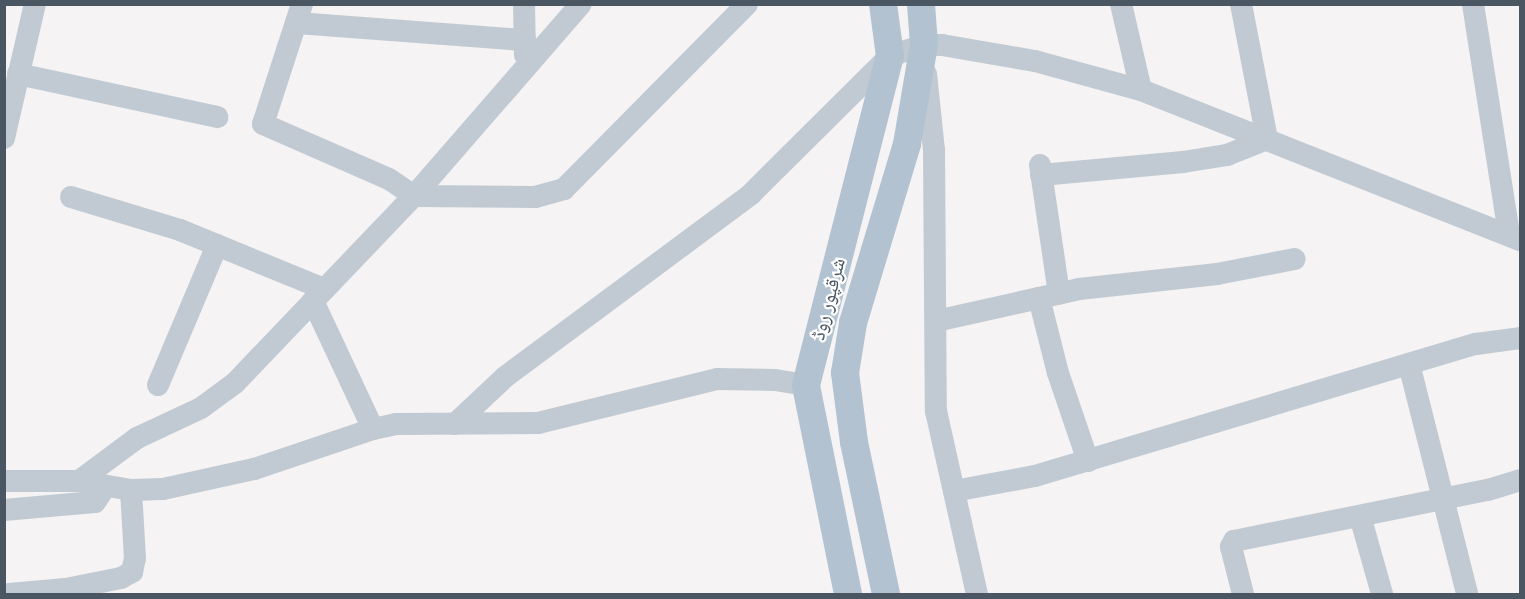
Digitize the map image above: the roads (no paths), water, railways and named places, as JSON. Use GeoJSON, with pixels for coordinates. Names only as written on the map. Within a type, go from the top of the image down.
{"type":"FeatureCollection","features":[{"type":"Feature","properties":{"kind":"main road","name":"شرقپور روڈ"},"geometry":{"type":"LineString","coordinates":[[848,594],[806,385],[890,56],[883,4]]}},
{"type":"Feature","properties":{"kind":"main road","name":"شرقپور روڈ"},"geometry":{"type":"LineString","coordinates":[[885,594],[854,442],[845,373],[853,323],[908,144],[924,45],[921,4]]}},
{"type":"Feature","properties":{"kind":"street"},"geometry":{"type":"LineString","coordinates":[[4,138],[35,4]]}},
{"type":"Feature","properties":{"kind":"street"},"geometry":{"type":"LineString","coordinates":[[524,4],[525,68]]}},
{"type":"Feature","properties":{"kind":"street"},"geometry":{"type":"LineString","coordinates":[[79,481],[138,438],[201,408],[235,383],[414,196],[581,4]]}},
{"type":"Feature","properties":{"kind":"street"},"geometry":{"type":"LineString","coordinates":[[525,40],[299,14],[263,124],[389,179],[414,196],[535,197],[558,193],[747,4]]}},
{"type":"Feature","properties":{"kind":"street"},"geometry":{"type":"LineString","coordinates":[[1120,4],[1141,90]]}},
{"type":"Feature","properties":{"kind":"street"},"geometry":{"type":"LineString","coordinates":[[1241,4],[1267,139]]}},
{"type":"Feature","properties":{"kind":"street"},"geometry":{"type":"LineString","coordinates":[[1473,4],[1515,237]]}},
{"type":"Feature","properties":{"kind":"street"},"geometry":{"type":"LineString","coordinates":[[924,45],[934,150],[936,411],[977,594]]}},
{"type":"Feature","properties":{"kind":"street"},"geometry":{"type":"LineString","coordinates":[[454,424],[505,377],[751,194],[890,56],[924,45],[942,45],[1035,61],[1141,90],[1515,237]]}},
{"type":"Feature","properties":{"kind":"street"},"geometry":{"type":"LineString","coordinates":[[18,74],[217,117]]}},
{"type":"Feature","properties":{"kind":"street"},"geometry":{"type":"LineString","coordinates":[[1088,461],[1058,373],[1049,296],[1041,170],[1183,162],[1227,154],[1267,139]]}},
{"type":"Feature","properties":{"kind":"street"},"geometry":{"type":"LineString","coordinates":[[71,197],[217,245],[318,295],[373,429]]}},
{"type":"Feature","properties":{"kind":"street"},"geometry":{"type":"LineString","coordinates":[[158,385],[217,245]]}},
{"type":"Feature","properties":{"kind":"street"},"geometry":{"type":"LineString","coordinates":[[936,321],[1049,296],[1217,274],[1295,259]]}},
{"type":"Feature","properties":{"kind":"street"},"geometry":{"type":"LineString","coordinates":[[954,490],[1088,461],[1476,344],[1521,338]]}},
{"type":"Feature","properties":{"kind":"street"},"geometry":{"type":"LineString","coordinates":[[1409,364],[1467,594]]}},
{"type":"Feature","properties":{"kind":"street"},"geometry":{"type":"LineString","coordinates":[[4,481],[79,481],[131,490],[163,489],[215,479],[373,429],[396,424],[538,423],[717,379],[765,379],[806,385]]}},
{"type":"Feature","properties":{"kind":"street"},"geometry":{"type":"LineString","coordinates":[[1243,594],[1231,547],[1234,541],[1442,499],[1521,480]]}},
{"type":"Feature","properties":{"kind":"street"},"geometry":{"type":"LineString","coordinates":[[4,510],[95,502],[105,487]]}},
{"type":"Feature","properties":{"kind":"street"},"geometry":{"type":"LineString","coordinates":[[9,594],[66,592],[121,578],[132,572],[135,558],[131,490]]}},
{"type":"Feature","properties":{"kind":"street"},"geometry":{"type":"LineString","coordinates":[[1360,516],[1382,594]]}}]}
